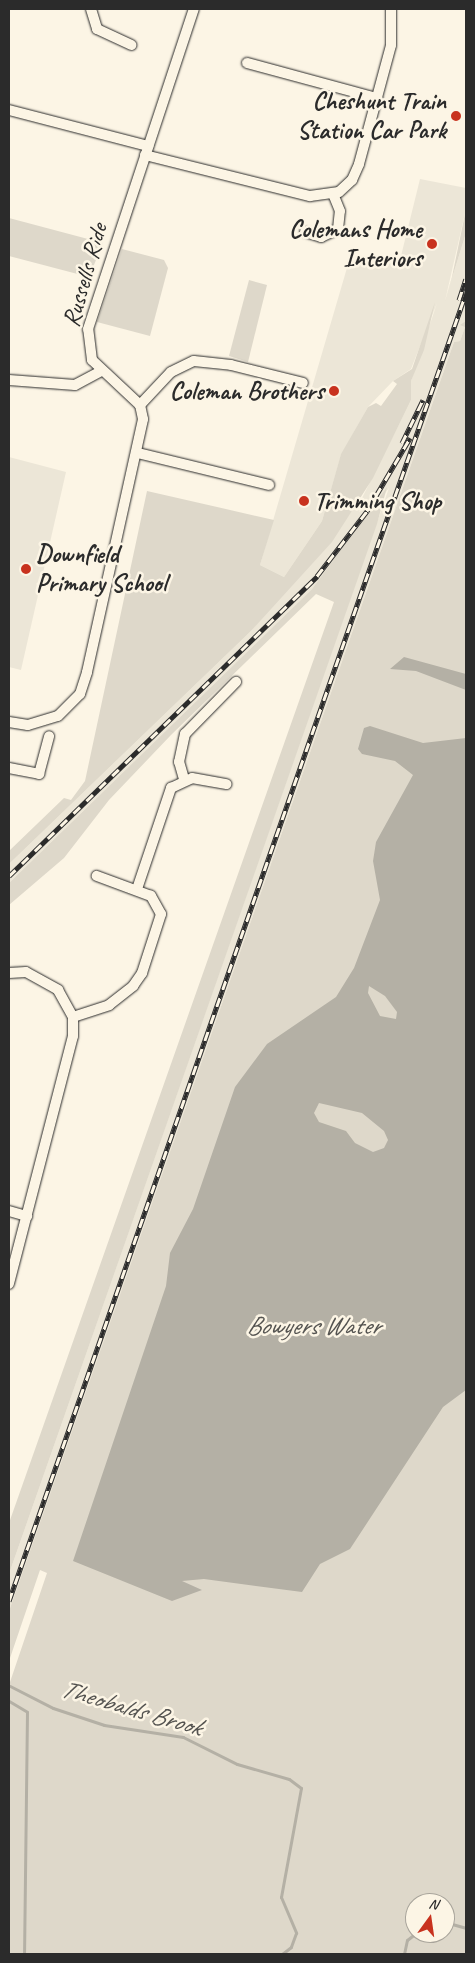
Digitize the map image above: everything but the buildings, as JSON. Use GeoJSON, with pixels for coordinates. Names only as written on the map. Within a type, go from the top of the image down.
{"type":"FeatureCollection","features":[{"type":"Feature","properties":{"kind":"street"},"geometry":{"type":"LineString","coordinates":[[91,9],[97,29],[131,45]]}},
{"type":"Feature","properties":{"kind":"street","name":"Russells Ride"},"geometry":{"type":"LineString","coordinates":[[140,405],[101,371],[88,346],[89,323],[194,9]]}},
{"type":"Feature","properties":{"kind":"street"},"geometry":{"type":"LineString","coordinates":[[9,110],[310,196],[333,194],[356,174],[391,45],[391,9]]}},
{"type":"Feature","properties":{"kind":"street"},"geometry":{"type":"LineString","coordinates":[[247,63],[377,98]]}},
{"type":"Feature","properties":{"kind":"street"},"geometry":{"type":"LineString","coordinates":[[305,232],[321,236],[338,229],[340,211],[333,194]]}},
{"type":"Feature","properties":{"kind":"street"},"geometry":{"type":"LineString","coordinates":[[9,722],[28,725],[50,719],[80,694],[143,433],[140,405],[171,372],[194,361],[226,364],[303,383]]}},
{"type":"Feature","properties":{"kind":"street"},"geometry":{"type":"LineString","coordinates":[[9,380],[75,385],[101,371]]}},
{"type":"Feature","properties":{"kind":"street"},"geometry":{"type":"LineString","coordinates":[[138,453],[269,485]]}},
{"type":"Feature","properties":{"kind":"street"},"geometry":{"type":"LineString","coordinates":[[184,779],[179,762],[185,734],[236,682]]}},
{"type":"Feature","properties":{"kind":"street"},"geometry":{"type":"LineString","coordinates":[[9,768],[39,774],[49,736]]}},
{"type":"Feature","properties":{"kind":"street"},"geometry":{"type":"LineString","coordinates":[[137,889],[166,796],[184,779],[203,778],[226,784]]}},
{"type":"Feature","properties":{"kind":"street"},"geometry":{"type":"LineString","coordinates":[[73,1017],[109,1004],[142,973],[161,908],[151,896],[137,889],[97,876]]}},
{"type":"Feature","properties":{"kind":"street"},"geometry":{"type":"LineString","coordinates":[[9,973],[26,972],[58,990],[73,1017],[69,1059],[9,1284]]}},
{"type":"Feature","properties":{"kind":"street"},"geometry":{"type":"LineString","coordinates":[[9,1211],[26,1216]]}},
{"type":"Feature","properties":{"kind":"shaded area"},"geometry":{"type":"Polygon","coordinates":[[[420,179],[466,188],[466,209],[445,301],[466,233],[465,327],[460,341],[454,342],[9,1611],[9,1574],[389,488],[312,589],[9,883],[9,864],[251,631],[361,500],[411,400],[411,381],[437,303],[411,369],[393,381],[368,407],[341,455],[322,521],[284,577],[260,565],[349,261],[383,267],[401,256],[420,179]]]}},
{"type":"Feature","properties":{"kind":"shaded area"},"geometry":{"type":"Polygon","coordinates":[[[466,209],[466,233],[444,304],[452,277],[466,209]]]}},
{"type":"Feature","properties":{"kind":"shaded area"},"geometry":{"type":"Polygon","coordinates":[[[9,218],[103,243],[89,277],[9,256],[9,218]]]}},
{"type":"Feature","properties":{"kind":"shaded area"},"geometry":{"type":"Polygon","coordinates":[[[122,249],[164,260],[168,268],[150,336],[97,322],[122,249]]]}},
{"type":"Feature","properties":{"kind":"shaded area"},"geometry":{"type":"Polygon","coordinates":[[[249,280],[267,285],[248,362],[229,356],[249,280]]]}},
{"type":"Feature","properties":{"kind":"shaded area"},"geometry":{"type":"Polygon","coordinates":[[[435,302],[424,350],[411,381],[411,400],[373,478],[332,542],[251,631],[9,864],[9,851],[64,798],[71,800],[85,781],[147,491],[274,520],[260,565],[284,577],[322,521],[341,454],[368,407],[376,403],[381,406],[397,384],[393,381],[412,369],[435,302]]]}},
{"type":"Feature","properties":{"kind":"shaded area"},"geometry":{"type":"Polygon","coordinates":[[[466,321],[466,1954],[9,1954],[9,1685],[47,1573],[40,1570],[9,1661],[9,1611],[454,342],[460,341],[465,327],[460,325],[466,321]]]}},
{"type":"Feature","properties":{"kind":"shaded area","name":"Downfield Primary School"},"geometry":{"type":"Polygon","coordinates":[[[9,457],[66,472],[21,670],[9,667],[9,457]]]}},
{"type":"Feature","properties":{"kind":"shaded area"},"geometry":{"type":"Polygon","coordinates":[[[387,487],[377,524],[9,1574],[9,1523],[334,602],[316,594],[171,735],[109,800],[64,858],[9,905],[9,883],[312,589],[387,487]]]}},
{"type":"Feature","properties":{"kind":"water"},"geometry":{"type":"Polygon","coordinates":[[[404,657],[466,674],[466,690],[416,671],[390,669],[404,657]]]}},
{"type":"Feature","properties":{"kind":"water","name":"Bowyers Water"},"geometry":{"type":"Polygon","coordinates":[[[370,726],[423,743],[466,738],[466,1390],[443,1407],[350,1549],[320,1564],[302,1592],[204,1579],[182,1581],[202,1590],[172,1601],[73,1561],[166,1286],[170,1253],[193,1209],[235,1087],[267,1044],[336,997],[354,968],[380,900],[373,861],[376,842],[413,775],[395,761],[362,754],[358,749],[364,728],[370,726]],[[369,986],[368,993],[380,1016],[396,1019],[397,1012],[385,996],[369,986]],[[319,1103],[314,1113],[319,1122],[346,1131],[355,1143],[373,1152],[384,1148],[388,1140],[384,1131],[362,1113],[319,1103]]]}},
{"type":"Feature","properties":{"kind":"waterway","name":"Theobalds Brook"},"geometry":{"type":"LineString","coordinates":[[10,1686],[53,1708],[104,1725],[183,1737],[237,1764],[289,1779],[301,1788],[281,1897],[296,1933],[291,1947],[282,1954]]}},
{"type":"Feature","properties":{"kind":"waterway"},"geometry":{"type":"LineString","coordinates":[[9,1701],[27,1712],[24,1954]]}},
{"type":"Feature","properties":{"kind":"waterway"},"geometry":{"type":"LineString","coordinates":[[455,1925],[466,1928]]}},
{"type":"Feature","properties":{"kind":"waterway"},"geometry":{"type":"LineString","coordinates":[[404,1954],[406,1943]]}},
{"type":"Feature","properties":{"kind":"railway"},"geometry":{"type":"LineString","coordinates":[[459,300],[466,279]]}},
{"type":"Feature","properties":{"kind":"railway"},"geometry":{"type":"LineString","coordinates":[[9,1601],[466,293]]}},
{"type":"Feature","properties":{"kind":"railway"},"geometry":{"type":"LineString","coordinates":[[402,443],[423,400]]}},
{"type":"Feature","properties":{"kind":"railway"},"geometry":{"type":"LineString","coordinates":[[9,876],[317,576],[367,511],[410,438]]}},
{"type":"Feature","properties":{"kind":"place","name":"Cheshunt Train Station Car Park"},"geometry":{"type":"Point","coordinates":[456,116]}},
{"type":"Feature","properties":{"kind":"place","name":"Colemans Home Interiors"},"geometry":{"type":"Point","coordinates":[432,244]}},
{"type":"Feature","properties":{"kind":"place","name":"Coleman Brothers"},"geometry":{"type":"Point","coordinates":[334,391]}},
{"type":"Feature","properties":{"kind":"place","name":"Trimming Shop"},"geometry":{"type":"Point","coordinates":[304,501]}},
{"type":"Feature","properties":{"kind":"place","name":"Downfield Primary School"},"geometry":{"type":"Point","coordinates":[26,569]}}]}
